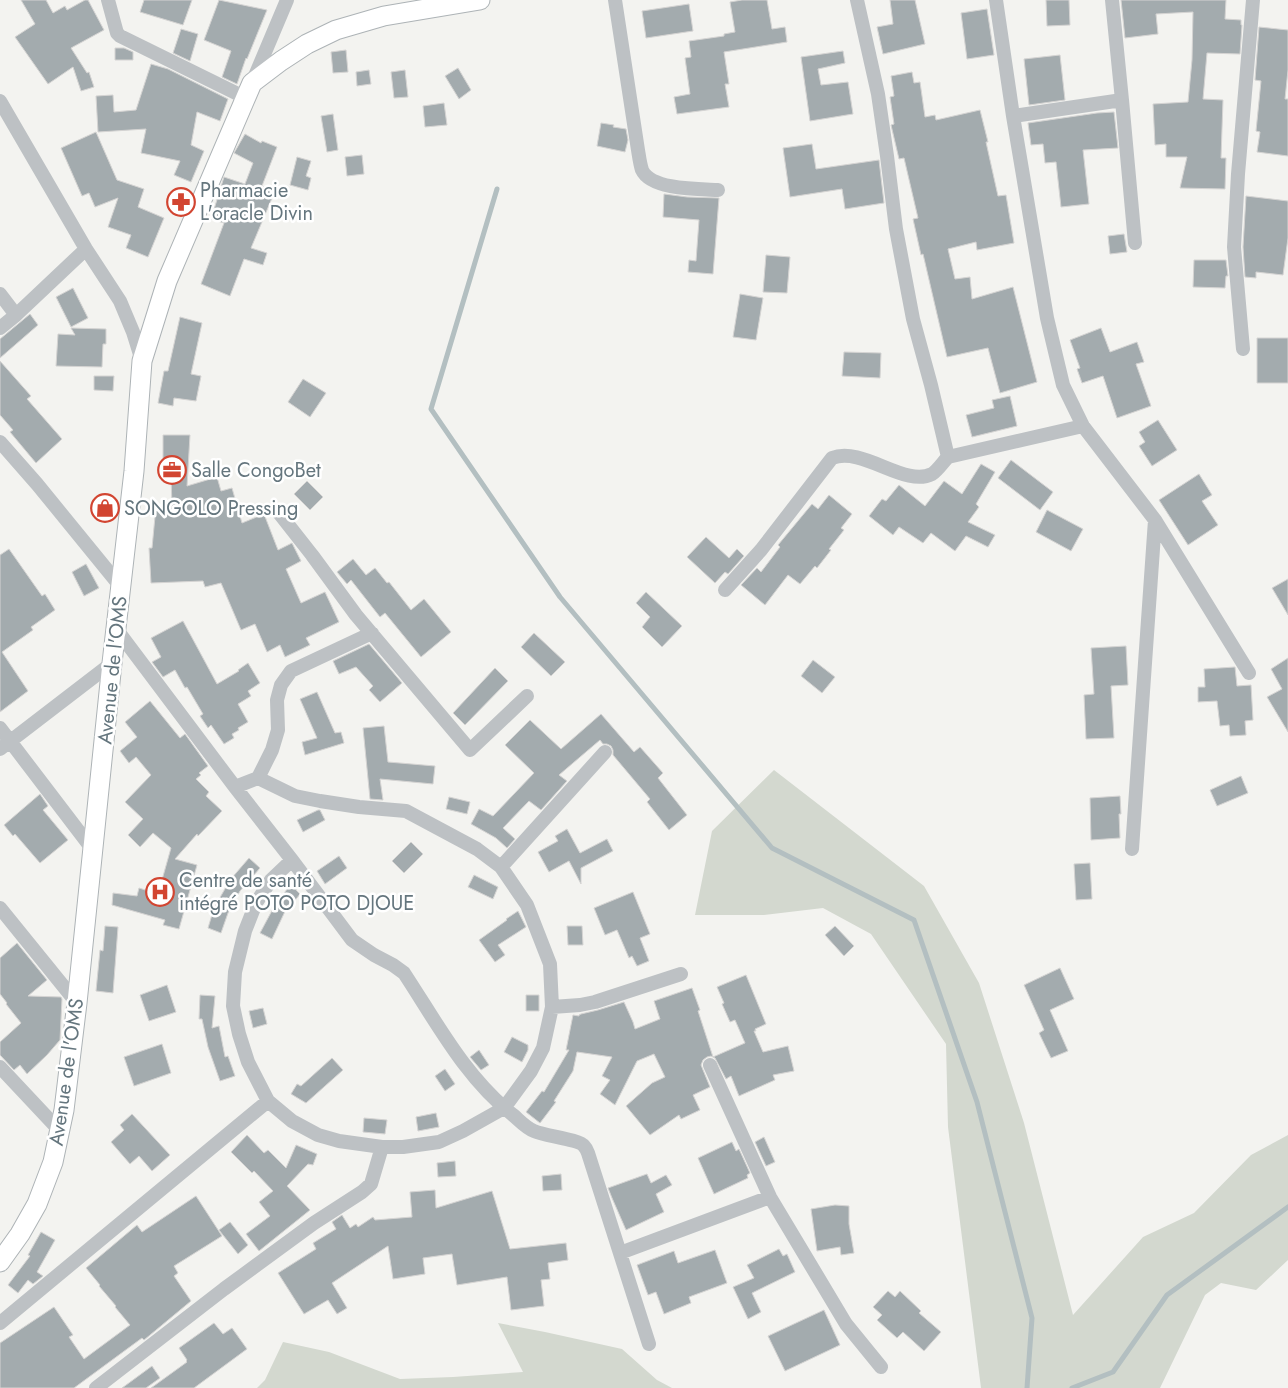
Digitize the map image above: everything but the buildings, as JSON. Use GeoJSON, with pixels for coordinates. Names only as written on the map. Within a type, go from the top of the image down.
{"type":"FeatureCollection","features":[{"type":"Feature","properties":{"kind":"street"},"geometry":{"type":"LineString","coordinates":[[108,0],[117,33],[120,36],[249,91]]}},
{"type":"Feature","properties":{"kind":"street"},"geometry":{"type":"LineString","coordinates":[[249,91],[287,0]]}},
{"type":"Feature","properties":{"kind":"street"},"geometry":{"type":"LineString","coordinates":[[249,91],[281,61],[307,44],[336,30],[384,16],[480,0]]}},
{"type":"Feature","properties":{"kind":"street"},"geometry":{"type":"LineString","coordinates":[[615,0],[643,172],[654,181],[665,184],[682,188],[718,190]]}},
{"type":"Feature","properties":{"kind":"street"},"geometry":{"type":"LineString","coordinates":[[857,0],[878,94],[896,229],[913,319],[948,457]]}},
{"type":"Feature","properties":{"kind":"street"},"geometry":{"type":"LineString","coordinates":[[996,0],[1013,116],[1047,318],[1063,385],[1083,426],[1155,520],[1249,673]]}},
{"type":"Feature","properties":{"kind":"street"},"geometry":{"type":"LineString","coordinates":[[1112,0],[1135,243]]}},
{"type":"Feature","properties":{"kind":"street"},"geometry":{"type":"LineString","coordinates":[[1242,349],[1234,246],[1241,135],[1253,0]]}},
{"type":"Feature","properties":{"kind":"street","name":"Avenue de l'OMS"},"geometry":{"type":"LineString","coordinates":[[0,1262],[20,1234],[37,1204],[53,1162],[64,1110],[134,471],[142,361],[167,281],[249,91]]}},
{"type":"Feature","properties":{"kind":"street"},"geometry":{"type":"LineString","coordinates":[[1013,116],[1122,100]]}},
{"type":"Feature","properties":{"kind":"street"},"geometry":{"type":"LineString","coordinates":[[0,101],[86,249],[120,301],[142,361]]}},
{"type":"Feature","properties":{"kind":"street"},"geometry":{"type":"LineString","coordinates":[[0,328],[86,249]]}},
{"type":"Feature","properties":{"kind":"street"},"geometry":{"type":"LineString","coordinates":[[0,294],[16,315]]}},
{"type":"Feature","properties":{"kind":"street"},"geometry":{"type":"LineString","coordinates":[[725,590],[761,550],[832,458],[841,454],[857,457],[909,475],[921,477],[933,473],[948,457],[1083,426]]}},
{"type":"Feature","properties":{"kind":"street"},"geometry":{"type":"LineString","coordinates":[[0,442],[121,587]]}},
{"type":"Feature","properties":{"kind":"street"},"geometry":{"type":"LineString","coordinates":[[279,513],[312,554],[356,615],[470,750],[527,696]]}},
{"type":"Feature","properties":{"kind":"street"},"geometry":{"type":"LineString","coordinates":[[1132,848],[1155,520]]}},
{"type":"Feature","properties":{"kind":"street"},"geometry":{"type":"LineString","coordinates":[[117,630],[352,940],[404,973],[454,1050],[474,1078],[493,1099],[531,1130],[584,1145],[649,1344]]}},
{"type":"Feature","properties":{"kind":"street"},"geometry":{"type":"LineString","coordinates":[[235,787],[258,778],[272,750],[278,730],[277,700],[281,685],[290,671],[372,633]]}},
{"type":"Feature","properties":{"kind":"street"},"geometry":{"type":"LineString","coordinates":[[5,745],[112,663]]}},
{"type":"Feature","properties":{"kind":"street"},"geometry":{"type":"LineString","coordinates":[[0,728],[5,745],[92,850]]}},
{"type":"Feature","properties":{"kind":"street"},"geometry":{"type":"LineString","coordinates":[[501,867],[604,752]]}},
{"type":"Feature","properties":{"kind":"street"},"geometry":{"type":"LineString","coordinates":[[258,778],[295,796],[359,808],[406,811],[477,849],[501,867],[528,904],[550,964],[552,1007],[543,1048],[531,1071],[504,1108],[439,1142],[403,1147],[339,1141],[318,1134],[292,1121],[268,1101],[248,1062],[239,1034],[233,1006],[235,972],[245,931],[256,903],[271,880],[292,860]]}},
{"type":"Feature","properties":{"kind":"street"},"geometry":{"type":"LineString","coordinates":[[0,908],[77,1003]]}},
{"type":"Feature","properties":{"kind":"street"},"geometry":{"type":"LineString","coordinates":[[552,1007],[595,1002],[681,974]]}},
{"type":"Feature","properties":{"kind":"street"},"geometry":{"type":"LineString","coordinates":[[710,1066],[770,1197],[846,1324],[881,1367]]}},
{"type":"Feature","properties":{"kind":"street"},"geometry":{"type":"LineString","coordinates":[[0,1067],[60,1131]]}},
{"type":"Feature","properties":{"kind":"street"},"geometry":{"type":"LineString","coordinates":[[0,1323],[268,1101]]}},
{"type":"Feature","properties":{"kind":"street"},"geometry":{"type":"LineString","coordinates":[[96,1388],[231,1284],[314,1223],[362,1192],[371,1184],[382,1146]]}},
{"type":"Feature","properties":{"kind":"street"},"geometry":{"type":"LineString","coordinates":[[620,1253],[770,1197]]}},
{"type":"Feature","properties":{"kind":"shaded area"},"geometry":{"type":"Polygon","coordinates":[[[774,770],[924,886],[979,983],[1024,1123],[1073,1315],[1143,1237],[1194,1213],[1251,1155],[1288,1135],[1288,1260],[1256,1290],[1221,1283],[1205,1295],[1160,1388],[981,1388],[948,1127],[946,1044],[871,934],[823,908],[764,915],[695,915],[712,831],[774,770]]]}},
{"type":"Feature","properties":{"kind":"shaded area"},"geometry":{"type":"Polygon","coordinates":[[[498,1323],[622,1349],[657,1380],[672,1388],[257,1388],[265,1380],[283,1342],[329,1352],[400,1379],[523,1372],[498,1323]]]}},
{"type":"Feature","properties":{"kind":"waterway"},"geometry":{"type":"LineString","coordinates":[[497,189],[431,409],[560,597],[772,848],[914,920],[977,1102],[1032,1318],[1027,1388]]}},
{"type":"Feature","properties":{"kind":"waterway"},"geometry":{"type":"LineString","coordinates":[[1072,1388],[1113,1372],[1167,1295],[1288,1207]]}},
{"type":"Feature","properties":{"kind":"place","name":"Pharmacie L'oracle Divin"},"geometry":{"type":"Point","coordinates":[181,202]}},
{"type":"Feature","properties":{"kind":"place","name":"Salle CongoBet"},"geometry":{"type":"Point","coordinates":[172,470]}},
{"type":"Feature","properties":{"kind":"place","name":"SONGOLO Pressing"},"geometry":{"type":"Point","coordinates":[105,508]}},
{"type":"Feature","properties":{"kind":"place","name":"Centre de santé intégré POTO POTO DJOUE"},"geometry":{"type":"Point","coordinates":[160,892]}}]}
